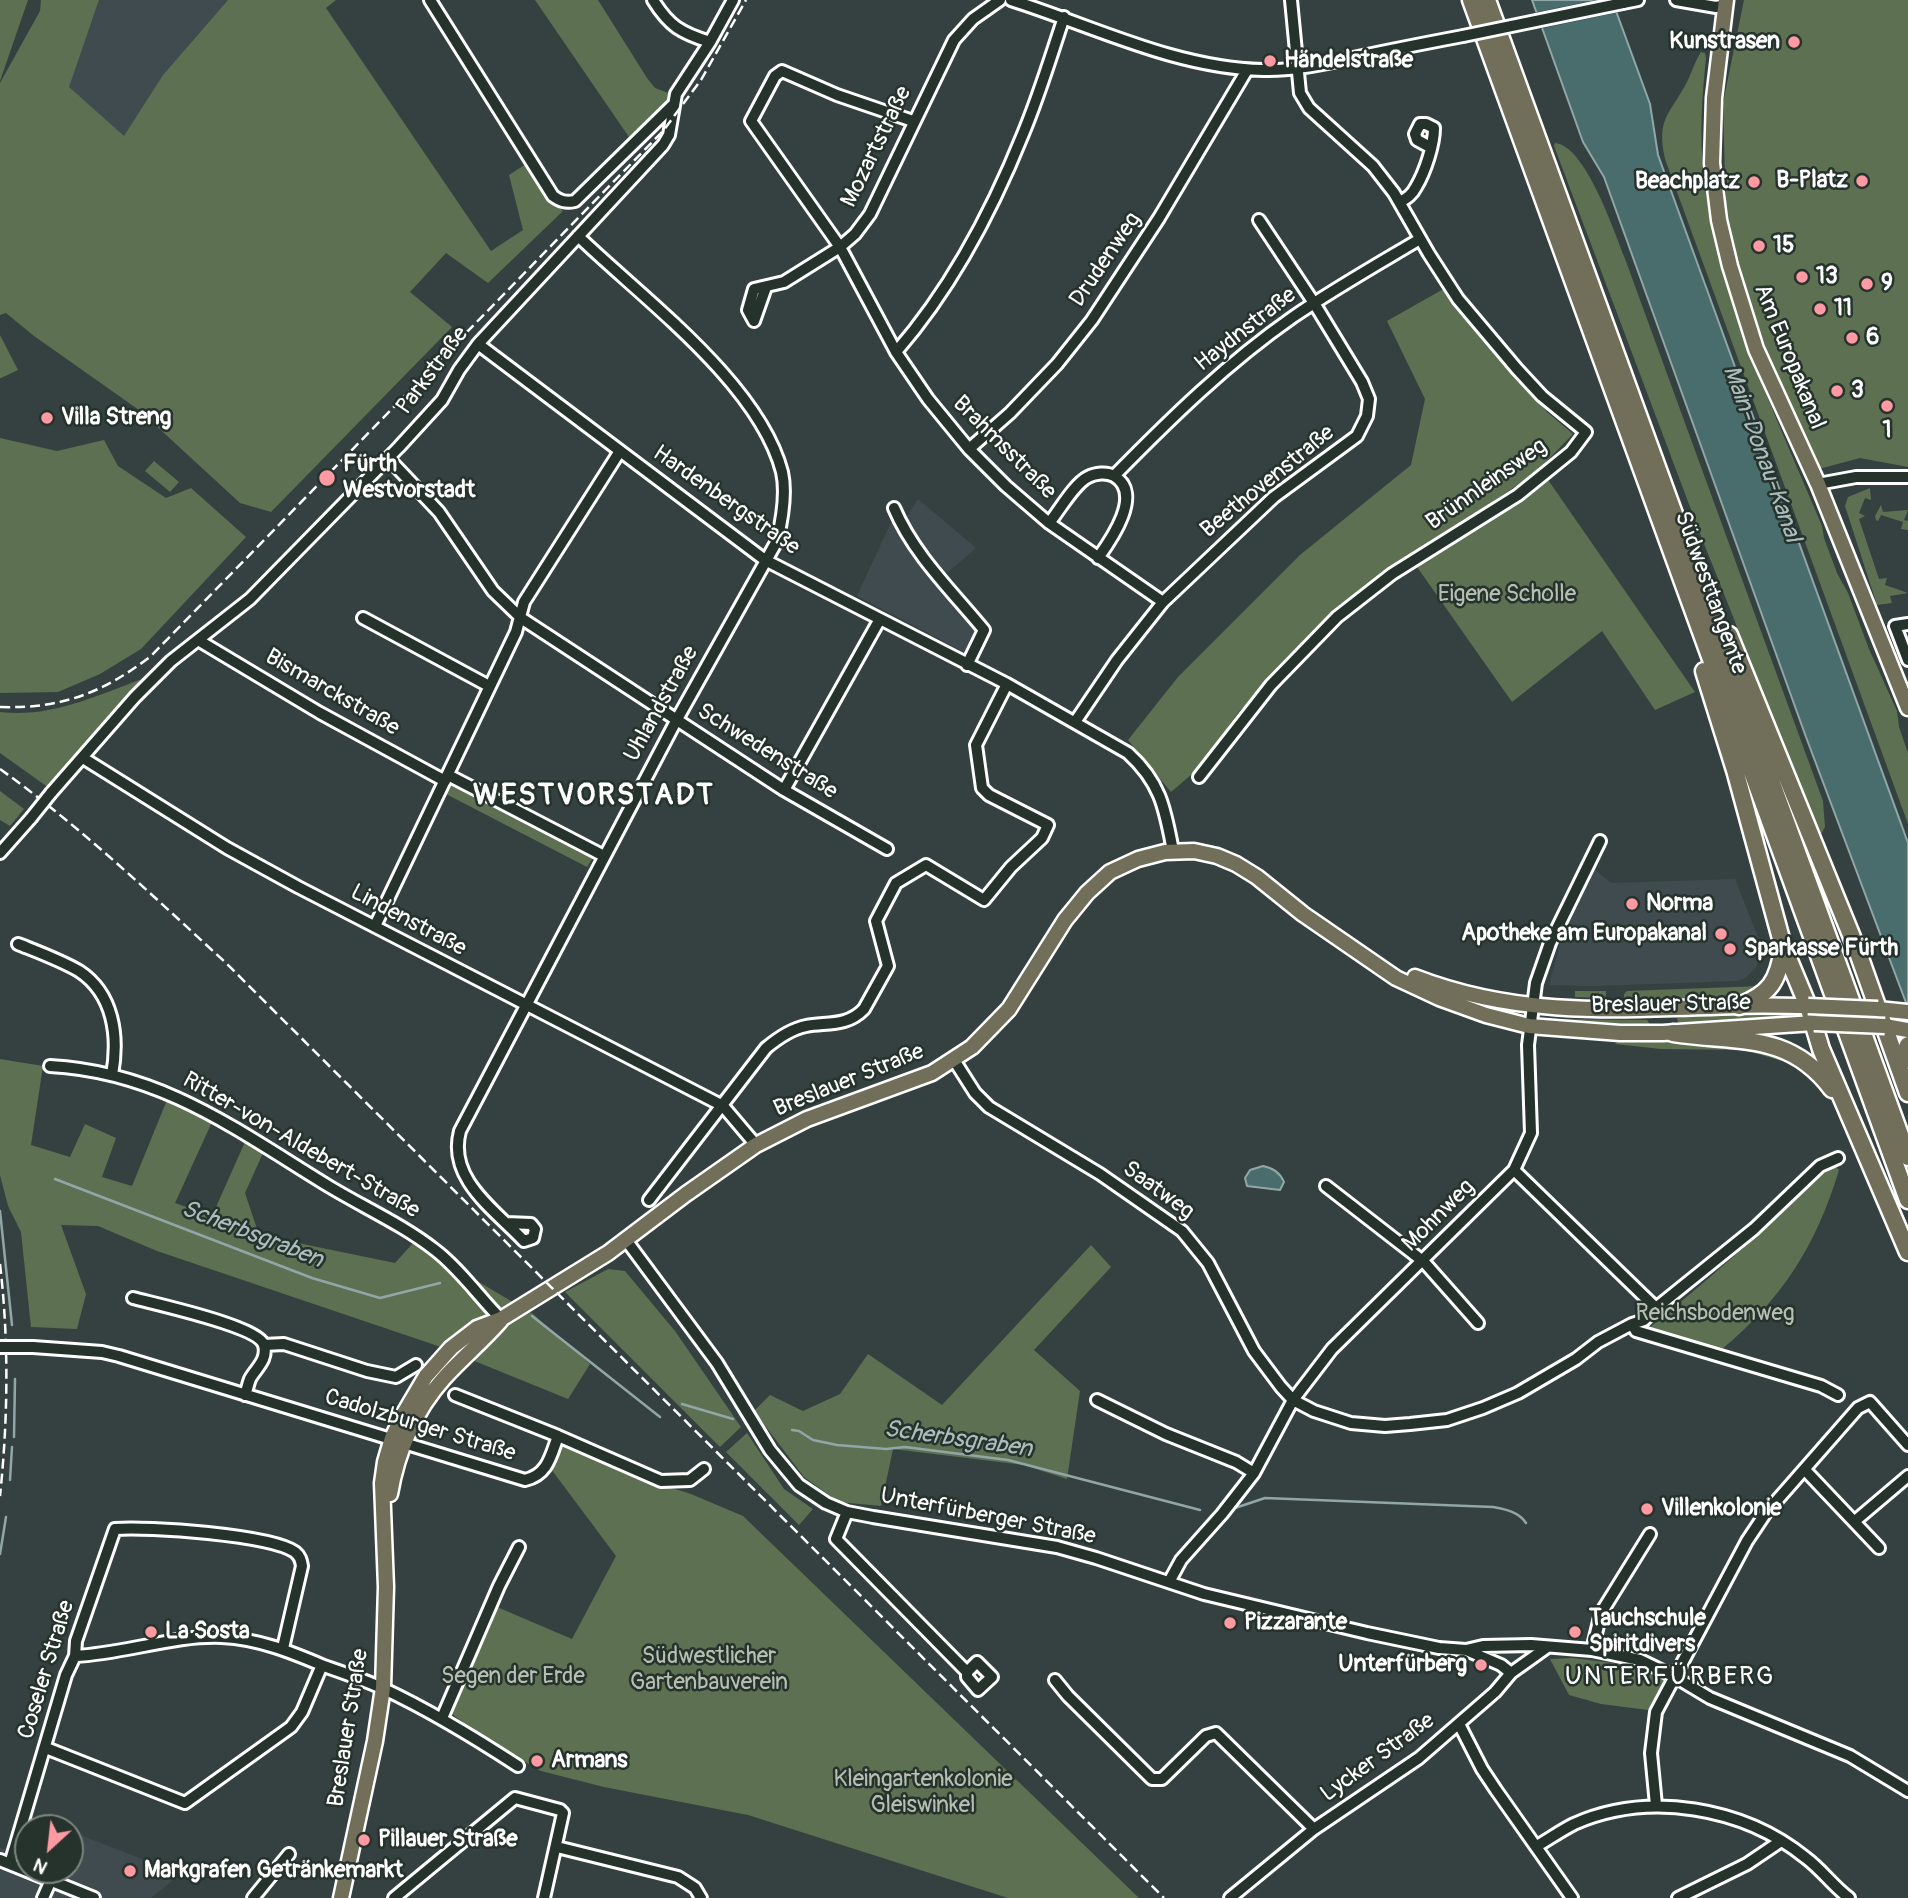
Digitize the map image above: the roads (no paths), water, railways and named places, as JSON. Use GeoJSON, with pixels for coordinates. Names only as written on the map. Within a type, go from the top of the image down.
{"type":"FeatureCollection","features":[{"type":"Feature","properties":{"kind":"highway","name":"Südwesttangente"},"geometry":{"type":"LineString","coordinates":[[1471,0],[1908,1200]]}},
{"type":"Feature","properties":{"kind":"highway","name":"Südwesttangente"},"geometry":{"type":"LineString","coordinates":[[1487,0],[1908,1157]]}},
{"type":"Feature","properties":{"kind":"highway"},"geometry":{"type":"LineString","coordinates":[[1693,565],[1720,612],[1856,947],[1908,1093]]}},
{"type":"Feature","properties":{"kind":"highway"},"geometry":{"type":"LineString","coordinates":[[1693,610],[1702,665],[1735,770],[1783,946],[1808,1006],[1829,1069],[1908,1252]]}},
{"type":"Feature","properties":{"kind":"highway"},"geometry":{"type":"LineString","coordinates":[[1739,1006],[1757,999],[1771,986],[1780,965],[1783,946]]}},
{"type":"Feature","properties":{"kind":"highway"},"geometry":{"type":"LineString","coordinates":[[1673,1033],[1706,1038],[1743,1038],[1774,1045],[1799,1057],[1822,1076],[1843,1103]]}},
{"type":"Feature","properties":{"kind":"highway"},"geometry":{"type":"LineString","coordinates":[[1899,1068],[1908,1045]]}},
{"type":"Feature","properties":{"kind":"main road","name":"Am Europakanal"},"geometry":{"type":"LineString","coordinates":[[1725,1],[1717,57],[1712,163],[1719,220],[1756,349],[1818,484],[1908,708]]}},
{"type":"Feature","properties":{"kind":"main road","name":"Breslauer Straße"},"geometry":{"type":"LineString","coordinates":[[341,1898],[375,1741],[383,1688],[386,1638],[385,1521],[398,1440],[436,1388],[501,1319],[626,1240],[756,1145],[807,1119],[908,1084],[954,1060],[972,1047],[1009,1009],[1065,920],[1087,893],[1110,872],[1138,859],[1173,851],[1194,851],[1236,864],[1396,978],[1439,998],[1486,1015],[1530,1026],[1620,1033],[1673,1033],[1812,1023],[1908,1030]]}},
{"type":"Feature","properties":{"kind":"main road","name":"Breslauer Straße"},"geometry":{"type":"LineString","coordinates":[[1354,949],[1399,971],[1444,988],[1487,1000],[1532,1007],[1662,1010],[1808,1006],[1908,1012]]}},
{"type":"Feature","properties":{"kind":"street","name":"Parkstraße"},"geometry":{"type":"LineString","coordinates":[[430,0],[552,196],[568,203],[575,201],[673,105]]}},
{"type":"Feature","properties":{"kind":"street"},"geometry":{"type":"LineString","coordinates":[[653,0],[666,20],[676,28],[710,43]]}},
{"type":"Feature","properties":{"kind":"street","name":"Parkstraße"},"geometry":{"type":"LineString","coordinates":[[0,853],[135,697],[171,661],[250,599],[388,458],[442,400],[478,344],[663,145],[669,135],[676,94],[710,43],[733,0]]}},
{"type":"Feature","properties":{"kind":"street","name":"Mozartstraße"},"geometry":{"type":"LineString","coordinates":[[766,287],[783,282],[840,247],[855,234],[870,214],[954,40],[973,19],[1000,0]]}},
{"type":"Feature","properties":{"kind":"street"},"geometry":{"type":"LineString","coordinates":[[1011,0],[1135,45],[1247,70],[1298,68],[1638,0]]}},
{"type":"Feature","properties":{"kind":"street"},"geometry":{"type":"LineString","coordinates":[[1291,0],[1298,68]]}},
{"type":"Feature","properties":{"kind":"street"},"geometry":{"type":"LineString","coordinates":[[1675,0],[1716,7],[1725,1]]}},
{"type":"Feature","properties":{"kind":"street"},"geometry":{"type":"LineString","coordinates":[[895,352],[918,326],[967,249],[1006,175],[1064,17]]}},
{"type":"Feature","properties":{"kind":"street","name":"Brünnleinsweg"},"geometry":{"type":"LineString","coordinates":[[1199,777],[1271,685],[1337,617],[1392,574],[1518,495],[1571,452],[1586,432],[1542,396],[1458,299],[1399,202],[1373,166],[1309,108],[1300,93],[1298,68]]}},
{"type":"Feature","properties":{"kind":"street","name":"Drudenweg"},"geometry":{"type":"LineString","coordinates":[[969,449],[1010,414],[1057,364],[1092,320],[1159,218],[1247,70]]}},
{"type":"Feature","properties":{"kind":"street","name":"Brahmsstraße"},"geometry":{"type":"LineString","coordinates":[[914,121],[838,95],[782,71],[775,76],[751,121],[840,247],[895,352],[928,399],[969,449],[1049,523],[1163,602]]}},
{"type":"Feature","properties":{"kind":"street"},"geometry":{"type":"LineString","coordinates":[[1399,202],[1409,197],[1416,188],[1430,147]]}},
{"type":"Feature","properties":{"kind":"street","name":"Beethovenstraße"},"geometry":{"type":"LineString","coordinates":[[1075,722],[1117,660],[1163,602],[1274,497],[1357,436],[1367,416],[1369,399],[1362,383],[1314,303],[1259,220]]}},
{"type":"Feature","properties":{"kind":"street","name":"Uhlandstraße"},"geometry":{"type":"LineString","coordinates":[[507,1223],[467,1181],[461,1168],[456,1143],[460,1130],[676,721],[777,541],[783,516],[782,473],[765,432],[740,395],[686,335],[578,236]]}},
{"type":"Feature","properties":{"kind":"street","name":"Haydnstraße"},"geometry":{"type":"LineString","coordinates":[[1114,476],[1182,407],[1224,371],[1314,303],[1420,239]]}},
{"type":"Feature","properties":{"kind":"street","name":"Hardenbergstraße"},"geometry":{"type":"LineString","coordinates":[[478,344],[765,560],[1007,684],[1128,754],[1143,766],[1154,782],[1165,806],[1173,851]]}},
{"type":"Feature","properties":{"kind":"street"},"geometry":{"type":"LineString","coordinates":[[375,926],[516,632],[524,602],[620,451]]}},
{"type":"Feature","properties":{"kind":"street","name":"Schwedenstraße"},"geometry":{"type":"LineString","coordinates":[[388,458],[439,512],[493,592],[521,618],[784,790],[887,849]]}},
{"type":"Feature","properties":{"kind":"street"},"geometry":{"type":"LineString","coordinates":[[1049,523],[1081,482],[1089,476],[1102,473],[1114,476],[1123,484],[1126,495],[1123,517],[1098,558]]}},
{"type":"Feature","properties":{"kind":"street"},"geometry":{"type":"LineString","coordinates":[[1818,484],[1856,477],[1908,477]]}},
{"type":"Feature","properties":{"kind":"street"},"geometry":{"type":"LineString","coordinates":[[894,508],[915,548],[984,630],[967,665]]}},
{"type":"Feature","properties":{"kind":"street"},"geometry":{"type":"LineString","coordinates":[[363,618],[489,686]]}},
{"type":"Feature","properties":{"kind":"street"},"geometry":{"type":"LineString","coordinates":[[784,790],[880,619]]}},
{"type":"Feature","properties":{"kind":"street"},"geometry":{"type":"LineString","coordinates":[[1908,624],[1895,626],[1908,660]]}},
{"type":"Feature","properties":{"kind":"street","name":"Bismarckstraße"},"geometry":{"type":"LineString","coordinates":[[198,640],[320,713],[604,856]]}},
{"type":"Feature","properties":{"kind":"street"},"geometry":{"type":"LineString","coordinates":[[649,1200],[766,1048],[782,1035],[803,1027],[831,1026],[864,1009],[888,966],[876,921],[896,883],[926,866],[985,900],[1011,867],[1042,838],[1048,825],[989,795],[982,788],[976,745],[1007,684]]}},
{"type":"Feature","properties":{"kind":"street","name":"Lindenstraße"},"geometry":{"type":"LineString","coordinates":[[83,758],[227,848],[723,1106],[756,1145]]}},
{"type":"Feature","properties":{"kind":"street"},"geometry":{"type":"LineString","coordinates":[[1530,1026],[1536,983],[1550,943],[1600,841]]}},
{"type":"Feature","properties":{"kind":"street"},"geometry":{"type":"LineString","coordinates":[[18,944],[79,971],[100,992],[112,1017],[115,1042],[112,1075]]}},
{"type":"Feature","properties":{"kind":"street","name":"Mohnweg"},"geometry":{"type":"LineString","coordinates":[[1293,1400],[1332,1349],[1514,1170],[1531,1133],[1528,1045],[1530,1026]]}},
{"type":"Feature","properties":{"kind":"street","name":"Saatweg"},"geometry":{"type":"LineString","coordinates":[[954,1060],[975,1093],[989,1107],[1100,1174],[1182,1231],[1208,1264],[1254,1351],[1293,1400]]}},
{"type":"Feature","properties":{"kind":"street","name":"Ritter-von-Aldebert-Straße"},"geometry":{"type":"LineString","coordinates":[[50,1066],[112,1075],[175,1095],[209,1113],[390,1220],[437,1251],[501,1319]]}},
{"type":"Feature","properties":{"kind":"street"},"geometry":{"type":"LineString","coordinates":[[1169,1582],[1181,1560],[1254,1473],[1293,1400],[1314,1411],[1351,1423],[1385,1426],[1447,1420],[1518,1393],[1576,1359],[1598,1342],[1644,1320],[1754,1229],[1820,1166],[1838,1158]]}},
{"type":"Feature","properties":{"kind":"street"},"geometry":{"type":"LineString","coordinates":[[1514,1170],[1656,1308]]}},
{"type":"Feature","properties":{"kind":"street"},"geometry":{"type":"LineString","coordinates":[[1326,1186],[1423,1262],[1478,1323]]}},
{"type":"Feature","properties":{"kind":"street","name":"Unterfürberger Straße"},"geometry":{"type":"LineString","coordinates":[[626,1240],[717,1363],[770,1450],[799,1485],[826,1503],[847,1512],[1057,1547],[1204,1594],[1367,1633],[1465,1650],[1501,1665],[1511,1673]]}},
{"type":"Feature","properties":{"kind":"street","name":"Cadolzburger Straße"},"geometry":{"type":"LineString","coordinates":[[133,1298],[190,1312],[251,1332],[264,1345],[284,1344],[367,1371],[396,1377],[416,1365]]}},
{"type":"Feature","properties":{"kind":"street"},"geometry":{"type":"LineString","coordinates":[[1632,1324],[1636,1331],[1821,1386],[1838,1395]]}},
{"type":"Feature","properties":{"kind":"street"},"geometry":{"type":"LineString","coordinates":[[245,1395],[250,1379],[261,1365],[264,1345]]}},
{"type":"Feature","properties":{"kind":"street","name":"Cadolzburger Straße"},"geometry":{"type":"LineString","coordinates":[[0,1347],[49,1347],[119,1356],[525,1480],[535,1478],[544,1470],[558,1436]]}},
{"type":"Feature","properties":{"kind":"street","name":"Cadolzburger Straße"},"geometry":{"type":"LineString","coordinates":[[455,1395],[661,1481],[690,1480],[704,1469]]}},
{"type":"Feature","properties":{"kind":"street"},"geometry":{"type":"LineString","coordinates":[[1097,1400],[1166,1434],[1236,1462],[1254,1473]]}},
{"type":"Feature","properties":{"kind":"street"},"geometry":{"type":"LineString","coordinates":[[1656,1805],[1651,1753],[1656,1712],[1747,1541],[1765,1514],[1858,1409],[1870,1402],[1908,1445]]}},
{"type":"Feature","properties":{"kind":"street"},"geometry":{"type":"LineString","coordinates":[[1805,1470],[1879,1548]]}},
{"type":"Feature","properties":{"kind":"street"},"geometry":{"type":"LineString","coordinates":[[1855,1521],[1908,1476]]}},
{"type":"Feature","properties":{"kind":"street"},"geometry":{"type":"LineString","coordinates":[[847,1512],[836,1539],[967,1672]]}},
{"type":"Feature","properties":{"kind":"street","name":"Coseler Straße"},"geometry":{"type":"LineString","coordinates":[[5,1862],[46,1748],[66,1675],[75,1656],[76,1641],[115,1529],[144,1527],[201,1532],[293,1550],[300,1556],[302,1566],[283,1648]]}},
{"type":"Feature","properties":{"kind":"street"},"geometry":{"type":"LineString","coordinates":[[1592,1650],[1601,1613],[1650,1534]]}},
{"type":"Feature","properties":{"kind":"street"},"geometry":{"type":"LineString","coordinates":[[442,1718],[499,1586],[519,1547]]}},
{"type":"Feature","properties":{"kind":"street"},"geometry":{"type":"LineString","coordinates":[[75,1656],[97,1655],[189,1639],[221,1637],[250,1640],[283,1648],[383,1688],[442,1718],[518,1766]]}},
{"type":"Feature","properties":{"kind":"street","name":"Unterfürberger Straße"},"geometry":{"type":"LineString","coordinates":[[1465,1650],[1483,1646],[1511,1646],[1592,1650],[1640,1660],[1710,1698],[1850,1756],[1908,1791]]}},
{"type":"Feature","properties":{"kind":"street"},"geometry":{"type":"LineString","coordinates":[[1501,1665],[1501,1657],[1511,1646],[1522,1653],[1524,1665]]}},
{"type":"Feature","properties":{"kind":"street","name":"Lycker Straße"},"geometry":{"type":"LineString","coordinates":[[1230,1898],[1314,1829],[1419,1758],[1507,1680],[1511,1673],[1546,1648]]}},
{"type":"Feature","properties":{"kind":"street"},"geometry":{"type":"LineString","coordinates":[[46,1748],[185,1803],[291,1727],[302,1712],[322,1665]]}},
{"type":"Feature","properties":{"kind":"street"},"geometry":{"type":"LineString","coordinates":[[1055,1680],[1152,1779],[1162,1779],[1206,1736],[1216,1733],[1314,1829]]}},
{"type":"Feature","properties":{"kind":"street"},"geometry":{"type":"LineString","coordinates":[[1459,1724],[1482,1769],[1572,1898]]}},
{"type":"Feature","properties":{"kind":"street"},"geometry":{"type":"LineString","coordinates":[[394,1898],[515,1798],[562,1811],[563,1818],[544,1898]]}},
{"type":"Feature","properties":{"kind":"street"},"geometry":{"type":"LineString","coordinates":[[1537,1846],[1575,1824],[1623,1810],[1656,1805],[1694,1809],[1732,1819],[1781,1840],[1808,1859],[1833,1886],[1849,1898]]}},
{"type":"Feature","properties":{"kind":"street"},"geometry":{"type":"LineString","coordinates":[[1678,1898],[1746,1864],[1781,1840]]}},
{"type":"Feature","properties":{"kind":"street"},"geometry":{"type":"LineString","coordinates":[[557,1847],[678,1877],[695,1888],[701,1898]]}},
{"type":"Feature","properties":{"kind":"street"},"geometry":{"type":"LineString","coordinates":[[253,1898],[289,1854]]}},
{"type":"Feature","properties":{"kind":"street"},"geometry":{"type":"LineString","coordinates":[[61,1884],[94,1898]]}},
{"type":"Feature","properties":{"kind":"water","name":"Main-Donau-Kanal"},"geometry":{"type":"Polygon","coordinates":[[[1532,0],[1612,0],[1650,104],[1658,155],[1908,843],[1908,1008],[1806,737],[1604,177],[1583,142],[1532,0]]]}},
{"type":"Feature","properties":{"kind":"water"},"geometry":{"type":"Polygon","coordinates":[[[1263,1166],[1273,1169],[1280,1176],[1284,1182],[1280,1190],[1247,1186],[1245,1178],[1250,1170],[1263,1166]]]}},
{"type":"Feature","properties":{"kind":"waterway","name":"Scherbsgraben"},"geometry":{"type":"LineString","coordinates":[[55,1179],[312,1278],[380,1298],[440,1283]]}},
{"type":"Feature","properties":{"kind":"waterway"},"geometry":{"type":"LineString","coordinates":[[0,1211],[12,1325]]}},
{"type":"Feature","properties":{"kind":"waterway","name":"Scherbsgraben"},"geometry":{"type":"LineString","coordinates":[[532,1316],[660,1417]]}},
{"type":"Feature","properties":{"kind":"waterway"},"geometry":{"type":"LineString","coordinates":[[14,1437],[15,1379]]}},
{"type":"Feature","properties":{"kind":"waterway","name":"Scherbsgraben"},"geometry":{"type":"LineString","coordinates":[[682,1404],[733,1419]]}},
{"type":"Feature","properties":{"kind":"waterway","name":"Scherbsgraben"},"geometry":{"type":"LineString","coordinates":[[792,1430],[799,1431],[813,1440],[837,1445],[886,1449],[905,1447],[1008,1460],[1200,1510]]}},
{"type":"Feature","properties":{"kind":"waterway"},"geometry":{"type":"LineString","coordinates":[[10,1480],[12,1447]]}},
{"type":"Feature","properties":{"kind":"waterway","name":"Scherbsgraben"},"geometry":{"type":"LineString","coordinates":[[1232,1509],[1265,1498],[1493,1507],[1516,1514],[1526,1523]]}},
{"type":"Feature","properties":{"kind":"waterway"},"geometry":{"type":"LineString","coordinates":[[0,1554],[6,1517]]}},
{"type":"Feature","properties":{"kind":"railway"},"geometry":{"type":"LineString","coordinates":[[0,707],[43,705],[80,696],[116,680],[151,656],[663,131],[701,80],[746,0]]}},
{"type":"Feature","properties":{"kind":"railway"},"geometry":{"type":"LineString","coordinates":[[0,769],[88,838],[226,963],[1164,1898]]}},
{"type":"Feature","properties":{"kind":"railway"},"geometry":{"type":"LineString","coordinates":[[0,1264],[6,1380],[0,1496]]}},
{"type":"Feature","properties":{"kind":"place","name":"Kunstrasen"},"geometry":{"type":"Point","coordinates":[1794,42]}},
{"type":"Feature","properties":{"kind":"place","name":"Händelstraße"},"geometry":{"type":"Point","coordinates":[1270,61]}},
{"type":"Feature","properties":{"kind":"place","name":"B-Platz"},"geometry":{"type":"Point","coordinates":[1862,181]}},
{"type":"Feature","properties":{"kind":"place","name":"Beachplatz"},"geometry":{"type":"Point","coordinates":[1754,182]}},
{"type":"Feature","properties":{"kind":"place","name":"15"},"geometry":{"type":"Point","coordinates":[1759,246]}},
{"type":"Feature","properties":{"kind":"place","name":"13"},"geometry":{"type":"Point","coordinates":[1802,277]}},
{"type":"Feature","properties":{"kind":"place","name":"9"},"geometry":{"type":"Point","coordinates":[1867,284]}},
{"type":"Feature","properties":{"kind":"place","name":"11"},"geometry":{"type":"Point","coordinates":[1820,309]}},
{"type":"Feature","properties":{"kind":"place","name":"6"},"geometry":{"type":"Point","coordinates":[1852,338]}},
{"type":"Feature","properties":{"kind":"place","name":"3"},"geometry":{"type":"Point","coordinates":[1837,391]}},
{"type":"Feature","properties":{"kind":"place","name":"1"},"geometry":{"type":"Point","coordinates":[1887,406]}},
{"type":"Feature","properties":{"kind":"place","name":"Villa Streng"},"geometry":{"type":"Point","coordinates":[47,418]}},
{"type":"Feature","properties":{"kind":"place","name":"Fürth Westvorstadt"},"geometry":{"type":"Point","coordinates":[327,478]}},
{"type":"Feature","properties":{"kind":"place","name":"Norma"},"geometry":{"type":"Point","coordinates":[1632,904]}},
{"type":"Feature","properties":{"kind":"place","name":"Apotheke am Europakanal"},"geometry":{"type":"Point","coordinates":[1721,934]}},
{"type":"Feature","properties":{"kind":"place","name":"Sparkasse Fürth"},"geometry":{"type":"Point","coordinates":[1730,949]}},
{"type":"Feature","properties":{"kind":"place","name":"Villenkolonie"},"geometry":{"type":"Point","coordinates":[1647,1509]}},
{"type":"Feature","properties":{"kind":"place","name":"Pizzarante"},"geometry":{"type":"Point","coordinates":[1230,1623]}},
{"type":"Feature","properties":{"kind":"place","name":"La Sosta"},"geometry":{"type":"Point","coordinates":[151,1632]}},
{"type":"Feature","properties":{"kind":"place","name":"Tauchschule Spiritdivers"},"geometry":{"type":"Point","coordinates":[1575,1632]}},
{"type":"Feature","properties":{"kind":"place","name":"Unterfürberg"},"geometry":{"type":"Point","coordinates":[1481,1665]}},
{"type":"Feature","properties":{"kind":"place","name":"Armans"},"geometry":{"type":"Point","coordinates":[537,1761]}},
{"type":"Feature","properties":{"kind":"place","name":"Pillauer Straße"},"geometry":{"type":"Point","coordinates":[364,1840]}},
{"type":"Feature","properties":{"kind":"place","name":"Markgrafen Getränkemarkt"},"geometry":{"type":"Point","coordinates":[130,1871]}},
{"type":"Feature","properties":{"kind":"district","name":"WESTVORSTADT"},"geometry":{"type":"Point","coordinates":[594,796]}},
{"type":"Feature","properties":{"kind":"district","name":"UNTERFÜRBERG"},"geometry":{"type":"Point","coordinates":[1670,1677]}},
{"type":"Feature","properties":{"kind":"park label","name":"Eigene Scholle"},"geometry":{"type":"Point","coordinates":[1507,595]}},
{"type":"Feature","properties":{"kind":"park label","name":"Reichsbodenweg"},"geometry":{"type":"Point","coordinates":[1715,1314]}},
{"type":"Feature","properties":{"kind":"park label","name":"Südwestlicher Gartenbauverein"},"geometry":{"type":"Point","coordinates":[709,1670]}},
{"type":"Feature","properties":{"kind":"park label","name":"Segen der Erde"},"geometry":{"type":"Point","coordinates":[513,1677]}},
{"type":"Feature","properties":{"kind":"park label","name":"Kleingartenkolonie Gleiswinkel"},"geometry":{"type":"Point","coordinates":[923,1793]}}]}
